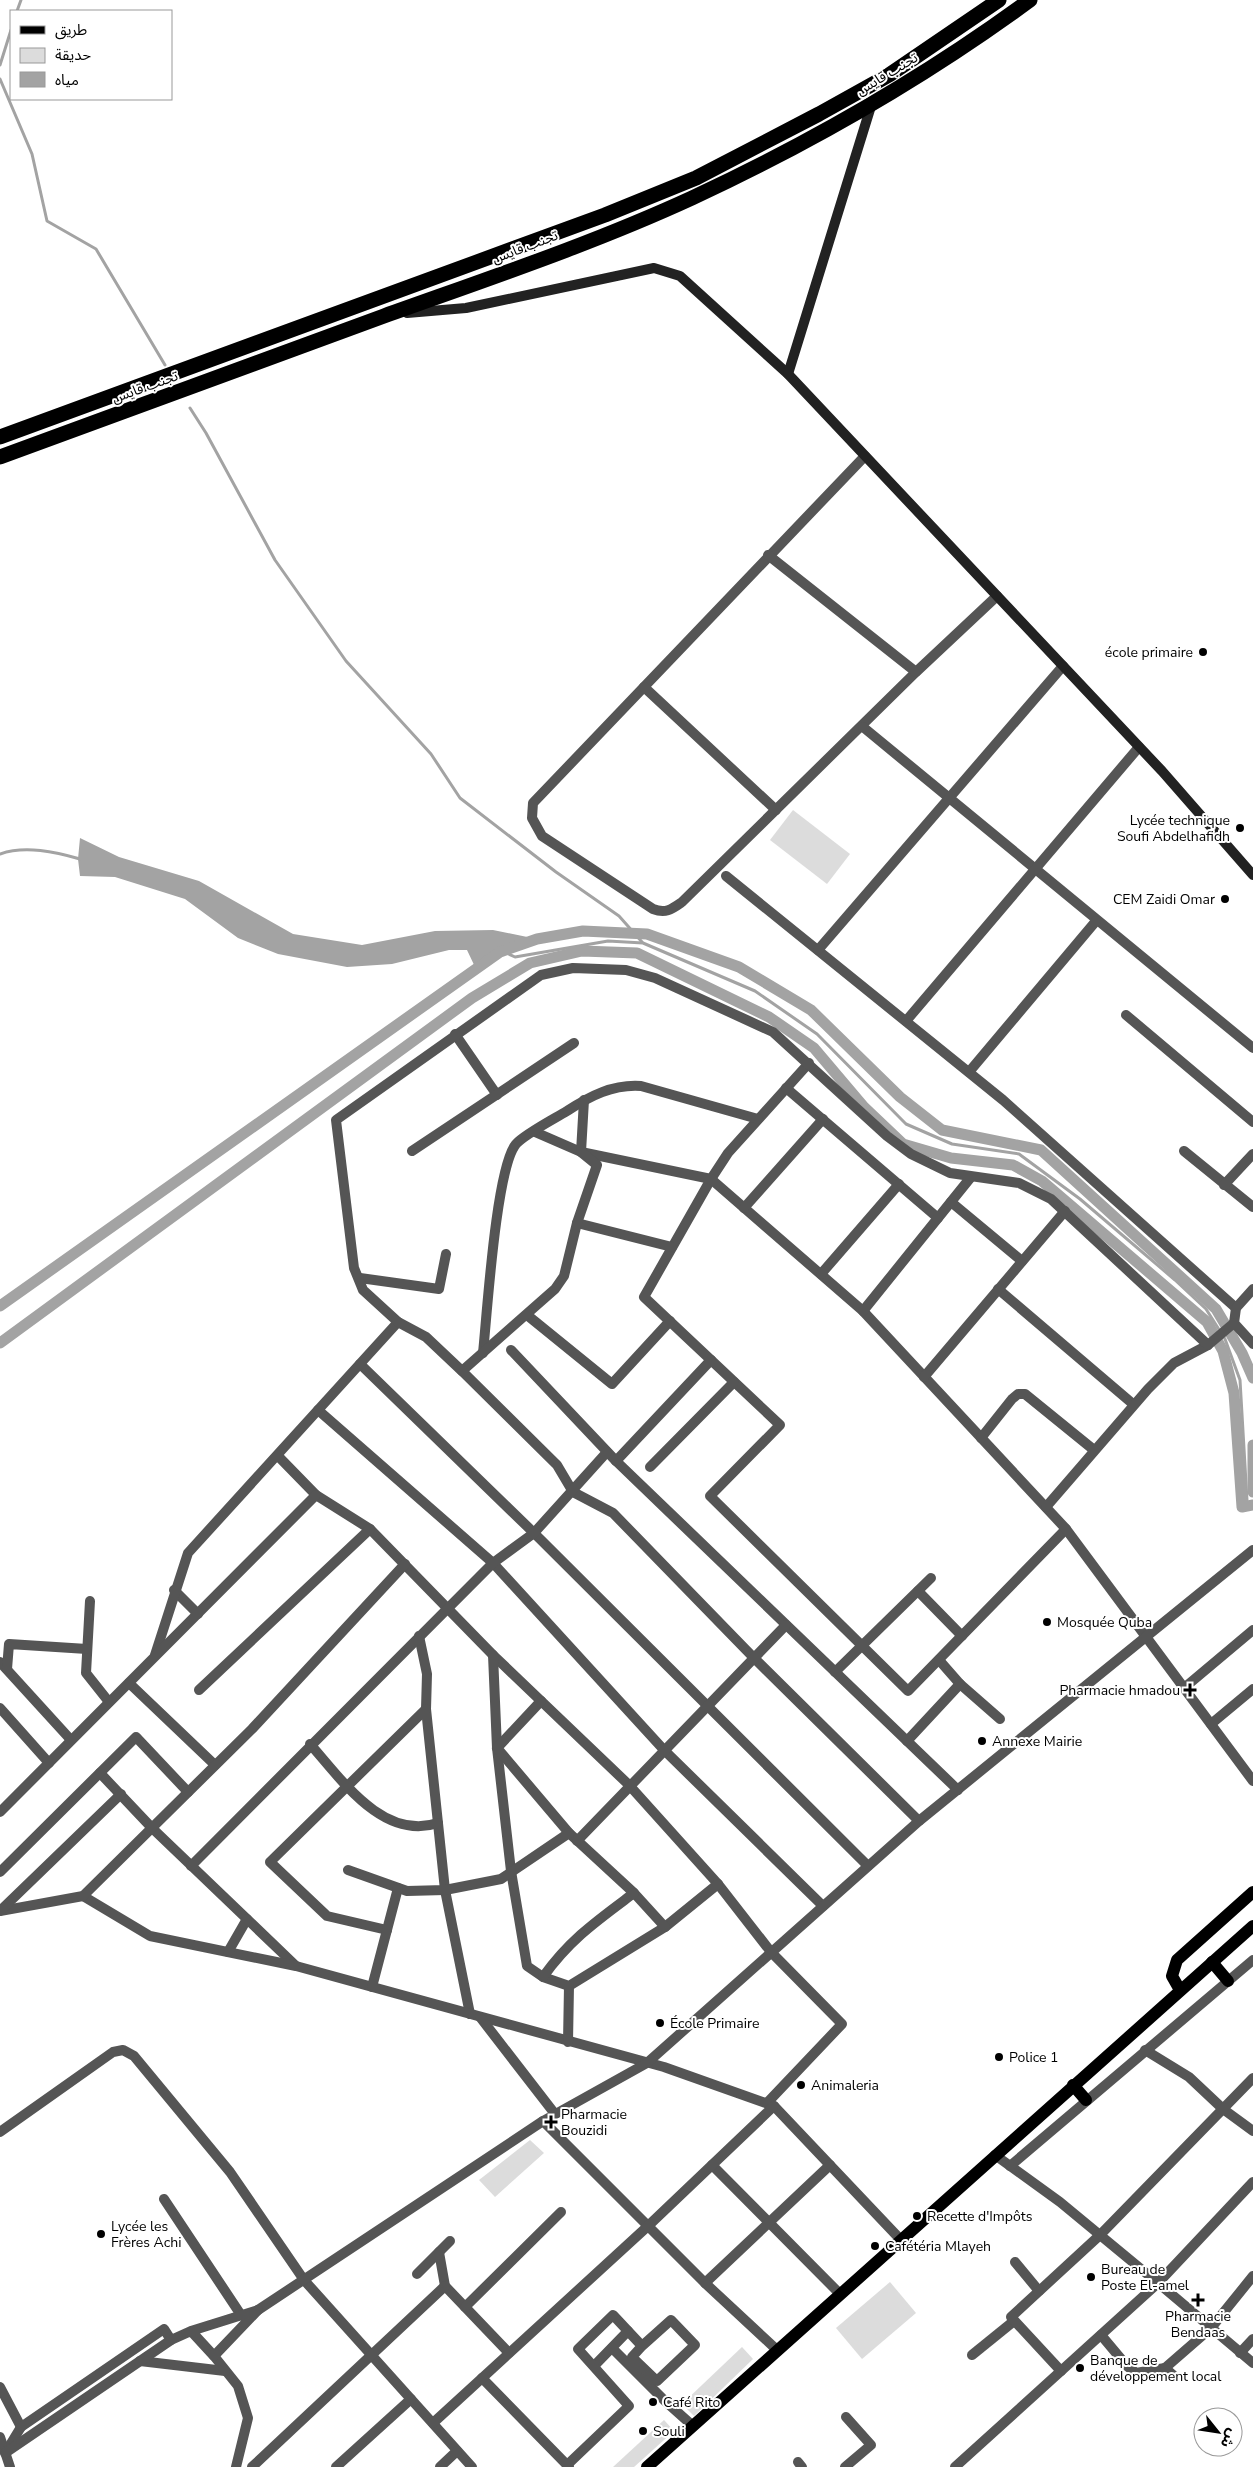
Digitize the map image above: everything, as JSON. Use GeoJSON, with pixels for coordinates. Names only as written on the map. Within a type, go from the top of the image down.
{"type":"FeatureCollection","features":[{"type":"Feature","properties":{"kind":"highway","name":"تجنب قايس"},"geometry":{"type":"LineString","coordinates":[[0,437],[604,215],[696,178],[888,76],[999,0]]}},
{"type":"Feature","properties":{"kind":"highway","name":"تجنب قايس"},"geometry":{"type":"LineString","coordinates":[[0,457],[391,314],[599,236],[691,198],[814,136],[872,103],[988,31],[1030,0]]}},
{"type":"Feature","properties":{"kind":"main road"},"geometry":{"type":"LineString","coordinates":[[1180,1990],[1172,1976],[1177,1960],[1253,1892]]}},
{"type":"Feature","properties":{"kind":"main road"},"geometry":{"type":"LineString","coordinates":[[646,2467],[1253,1926]]}},
{"type":"Feature","properties":{"kind":"main road"},"geometry":{"type":"LineString","coordinates":[[1212,1962],[1228,1981]]}},
{"type":"Feature","properties":{"kind":"main road"},"geometry":{"type":"LineString","coordinates":[[1073,2085],[1086,2100]]}},
{"type":"Feature","properties":{"kind":"street"},"geometry":{"type":"LineString","coordinates":[[788,374],[872,103]]}},
{"type":"Feature","properties":{"kind":"street"},"geometry":{"type":"LineString","coordinates":[[391,314],[466,308],[654,268],[680,276],[788,374],[1139,747],[1253,875]]}},
{"type":"Feature","properties":{"kind":"street"},"geometry":{"type":"LineString","coordinates":[[864,456],[533,803],[532,818],[542,836],[661,912],[670,910],[682,902],[863,727],[916,672],[997,596]]}},
{"type":"Feature","properties":{"kind":"street"},"geometry":{"type":"LineString","coordinates":[[768,555],[916,672]]}},
{"type":"Feature","properties":{"kind":"street"},"geometry":{"type":"LineString","coordinates":[[818,950],[1063,666]]}},
{"type":"Feature","properties":{"kind":"street"},"geometry":{"type":"LineString","coordinates":[[644,687],[776,810]]}},
{"type":"Feature","properties":{"kind":"street"},"geometry":{"type":"LineString","coordinates":[[863,727],[1096,921],[1253,1048]]}},
{"type":"Feature","properties":{"kind":"street"},"geometry":{"type":"LineString","coordinates":[[906,1021],[1033,869],[1139,747]]}},
{"type":"Feature","properties":{"kind":"street"},"geometry":{"type":"LineString","coordinates":[[726,876],[969,1072],[1236,1308]]}},
{"type":"Feature","properties":{"kind":"street"},"geometry":{"type":"LineString","coordinates":[[969,1072],[1096,921]]}},
{"type":"Feature","properties":{"kind":"street"},"geometry":{"type":"LineString","coordinates":[[919,1821],[753,1657],[613,1513],[573,1492],[557,1465],[462,1371],[426,1337],[398,1322],[363,1290],[360,1278],[354,1268],[336,1120],[455,1034],[542,975],[573,968],[626,970],[655,978],[772,1032],[809,1063],[887,1136],[912,1154],[950,1173],[971,1177],[1002,1179],[1019,1183],[1051,1200],[1212,1342]]}},
{"type":"Feature","properties":{"kind":"street"},"geometry":{"type":"LineString","coordinates":[[1126,1015],[1253,1122]]}},
{"type":"Feature","properties":{"kind":"street"},"geometry":{"type":"LineString","coordinates":[[455,1034],[497,1095]]}},
{"type":"Feature","properties":{"kind":"street"},"geometry":{"type":"LineString","coordinates":[[412,1152],[574,1043]]}},
{"type":"Feature","properties":{"kind":"street"},"geometry":{"type":"LineString","coordinates":[[809,1063],[728,1153],[644,1296],[780,1425],[710,1496],[908,1691],[1066,1529]]}},
{"type":"Feature","properties":{"kind":"street"},"geometry":{"type":"LineString","coordinates":[[483,1353],[498,1216],[507,1161],[517,1144],[584,1100],[615,1087],[641,1086],[758,1120]]}},
{"type":"Feature","properties":{"kind":"street"},"geometry":{"type":"LineString","coordinates":[[786,1088],[938,1218]]}},
{"type":"Feature","properties":{"kind":"street"},"geometry":{"type":"LineString","coordinates":[[581,1152],[584,1100]]}},
{"type":"Feature","properties":{"kind":"street"},"geometry":{"type":"LineString","coordinates":[[744,1208],[823,1120]]}},
{"type":"Feature","properties":{"kind":"street"},"geometry":{"type":"LineString","coordinates":[[535,1132],[581,1152],[711,1179],[862,1311],[1066,1529],[1253,1781]]}},
{"type":"Feature","properties":{"kind":"street"},"geometry":{"type":"LineString","coordinates":[[1184,1151],[1253,1207]]}},
{"type":"Feature","properties":{"kind":"street"},"geometry":{"type":"LineString","coordinates":[[462,1371],[560,1284],[564,1276],[577,1222],[597,1165],[581,1152]]}},
{"type":"Feature","properties":{"kind":"street"},"geometry":{"type":"LineString","coordinates":[[1224,1185],[1253,1154]]}},
{"type":"Feature","properties":{"kind":"street"},"geometry":{"type":"LineString","coordinates":[[862,1311],[971,1177]]}},
{"type":"Feature","properties":{"kind":"street"},"geometry":{"type":"LineString","coordinates":[[820,1274],[899,1184]]}},
{"type":"Feature","properties":{"kind":"street"},"geometry":{"type":"LineString","coordinates":[[951,1202],[1022,1261]]}},
{"type":"Feature","properties":{"kind":"street"},"geometry":{"type":"LineString","coordinates":[[924,1377],[1065,1211]]}},
{"type":"Feature","properties":{"kind":"street"},"geometry":{"type":"LineString","coordinates":[[577,1222],[672,1247]]}},
{"type":"Feature","properties":{"kind":"street"},"geometry":{"type":"LineString","coordinates":[[360,1278],[439,1289],[446,1254]]}},
{"type":"Feature","properties":{"kind":"street"},"geometry":{"type":"LineString","coordinates":[[998,1289],[1133,1404]]}},
{"type":"Feature","properties":{"kind":"street"},"geometry":{"type":"LineString","coordinates":[[1046,1507],[1133,1404],[1174,1363],[1212,1342],[1231,1325],[1236,1308],[1253,1289]]}},
{"type":"Feature","properties":{"kind":"street"},"geometry":{"type":"LineString","coordinates":[[527,1315],[612,1384],[670,1321]]}},
{"type":"Feature","properties":{"kind":"street"},"geometry":{"type":"LineString","coordinates":[[154,1658],[174,1590],[188,1553],[398,1322]]}},
{"type":"Feature","properties":{"kind":"street"},"geometry":{"type":"LineString","coordinates":[[1231,1325],[1253,1344]]}},
{"type":"Feature","properties":{"kind":"street"},"geometry":{"type":"LineString","coordinates":[[511,1350],[616,1461],[958,1790]]}},
{"type":"Feature","properties":{"kind":"street"},"geometry":{"type":"LineString","coordinates":[[616,1461],[711,1360]]}},
{"type":"Feature","properties":{"kind":"street"},"geometry":{"type":"LineString","coordinates":[[360,1364],[534,1533],[868,1866]]}},
{"type":"Feature","properties":{"kind":"street"},"geometry":{"type":"LineString","coordinates":[[650,1467],[734,1382]]}},
{"type":"Feature","properties":{"kind":"street"},"geometry":{"type":"LineString","coordinates":[[981,1438],[1012,1398],[1018,1394],[1025,1394],[1094,1450]]}},
{"type":"Feature","properties":{"kind":"street"},"geometry":{"type":"LineString","coordinates":[[318,1410],[493,1563],[664,1750],[823,1906]]}},
{"type":"Feature","properties":{"kind":"street"},"geometry":{"type":"LineString","coordinates":[[191,1866],[258,1800],[310,1744],[419,1636],[449,1609],[493,1563],[534,1533],[608,1452]]}},
{"type":"Feature","properties":{"kind":"street"},"geometry":{"type":"LineString","coordinates":[[278,1456],[316,1495],[370,1529],[493,1655],[629,1785],[718,1884],[771,1952],[842,2024],[771,2104],[712,2165],[433,2424]]}},
{"type":"Feature","properties":{"kind":"street"},"geometry":{"type":"LineString","coordinates":[[0,1812],[316,1495]]}},
{"type":"Feature","properties":{"kind":"street"},"geometry":{"type":"LineString","coordinates":[[198,1690],[370,1529]]}},
{"type":"Feature","properties":{"kind":"street"},"geometry":{"type":"LineString","coordinates":[[214,2356],[258,2310],[554,2114],[647,2064],[919,1821],[1253,1550]]}},
{"type":"Feature","properties":{"kind":"street"},"geometry":{"type":"LineString","coordinates":[[0,1911],[83,1896],[258,1722],[405,1564]]}},
{"type":"Feature","properties":{"kind":"street"},"geometry":{"type":"LineString","coordinates":[[835,1672],[931,1578]]}},
{"type":"Feature","properties":{"kind":"street"},"geometry":{"type":"LineString","coordinates":[[174,1590],[198,1614]]}},
{"type":"Feature","properties":{"kind":"street"},"geometry":{"type":"LineString","coordinates":[[918,1591],[962,1636]]}},
{"type":"Feature","properties":{"kind":"street"},"geometry":{"type":"LineString","coordinates":[[90,1601],[86,1673],[109,1702]]}},
{"type":"Feature","properties":{"kind":"street"},"geometry":{"type":"LineString","coordinates":[[348,1870],[407,1891],[445,1890],[501,1879],[511,1871],[573,1837],[629,1785],[786,1625]]}},
{"type":"Feature","properties":{"kind":"street"},"geometry":{"type":"LineString","coordinates":[[1184,1688],[1253,1630]]}},
{"type":"Feature","properties":{"kind":"street"},"geometry":{"type":"LineString","coordinates":[[419,1636],[427,1674],[426,1709],[445,1890],[470,2014]]}},
{"type":"Feature","properties":{"kind":"street"},"geometry":{"type":"LineString","coordinates":[[71,1740],[4,1666],[9,1644],[87,1649]]}},
{"type":"Feature","properties":{"kind":"street"},"geometry":{"type":"LineString","coordinates":[[493,1655],[497,1748],[511,1871],[526,1966],[543,1977],[569,1986]]}},
{"type":"Feature","properties":{"kind":"street"},"geometry":{"type":"LineString","coordinates":[[939,1660],[960,1684],[1000,1720]]}},
{"type":"Feature","properties":{"kind":"street"},"geometry":{"type":"LineString","coordinates":[[129,1683],[215,1765]]}},
{"type":"Feature","properties":{"kind":"street"},"geometry":{"type":"LineString","coordinates":[[907,1741],[960,1684]]}},
{"type":"Feature","properties":{"kind":"street"},"geometry":{"type":"LineString","coordinates":[[1210,1724],[1253,1690]]}},
{"type":"Feature","properties":{"kind":"street"},"geometry":{"type":"LineString","coordinates":[[497,1748],[541,1701]]}},
{"type":"Feature","properties":{"kind":"street"},"geometry":{"type":"LineString","coordinates":[[0,1708],[49,1763]]}},
{"type":"Feature","properties":{"kind":"street"},"geometry":{"type":"LineString","coordinates":[[387,1930],[327,1916],[270,1862],[426,1709]]}},
{"type":"Feature","properties":{"kind":"street"},"geometry":{"type":"LineString","coordinates":[[0,1872],[136,1738],[188,1792]]}},
{"type":"Feature","properties":{"kind":"street"},"geometry":{"type":"LineString","coordinates":[[310,1744],[347,1786],[383,1818],[424,1828],[438,1823]]}},
{"type":"Feature","properties":{"kind":"street"},"geometry":{"type":"LineString","coordinates":[[497,1748],[573,1837],[634,1893],[665,1927]]}},
{"type":"Feature","properties":{"kind":"street"},"geometry":{"type":"LineString","coordinates":[[100,1773],[152,1828],[296,1966]]}},
{"type":"Feature","properties":{"kind":"street"},"geometry":{"type":"LineString","coordinates":[[0,1911],[121,1794]]}},
{"type":"Feature","properties":{"kind":"street"},"geometry":{"type":"LineString","coordinates":[[569,1986],[665,1927],[718,1884]]}},
{"type":"Feature","properties":{"kind":"street"},"geometry":{"type":"LineString","coordinates":[[372,1987],[398,1888]]}},
{"type":"Feature","properties":{"kind":"street"},"geometry":{"type":"LineString","coordinates":[[543,1977],[560,1953],[576,1937],[634,1893]]}},
{"type":"Feature","properties":{"kind":"street"},"geometry":{"type":"LineString","coordinates":[[83,1896],[150,1936],[296,1966],[647,2064],[771,2104],[900,2239]]}},
{"type":"Feature","properties":{"kind":"street"},"geometry":{"type":"LineString","coordinates":[[228,1952],[247,1918]]}},
{"type":"Feature","properties":{"kind":"street"},"geometry":{"type":"LineString","coordinates":[[1010,2166],[1253,1960]]}},
{"type":"Feature","properties":{"kind":"street"},"geometry":{"type":"LineString","coordinates":[[568,2042],[569,1986]]}},
{"type":"Feature","properties":{"kind":"street"},"geometry":{"type":"LineString","coordinates":[[480,2017],[554,2114]]}},
{"type":"Feature","properties":{"kind":"street"},"geometry":{"type":"LineString","coordinates":[[0,2132],[113,2052],[123,2050],[134,2056],[230,2172],[304,2280],[472,2467]]}},
{"type":"Feature","properties":{"kind":"street"},"geometry":{"type":"LineString","coordinates":[[1145,2050],[1189,2077],[1223,2109],[1253,2131]]}},
{"type":"Feature","properties":{"kind":"street"},"geometry":{"type":"LineString","coordinates":[[1061,2371],[1011,2317],[1100,2235],[1253,2078]]}},
{"type":"Feature","properties":{"kind":"street"},"geometry":{"type":"LineString","coordinates":[[543,2121],[705,2283],[777,2350]]}},
{"type":"Feature","properties":{"kind":"street"},"geometry":{"type":"LineString","coordinates":[[996,2155],[1100,2235],[1253,2363]]}},
{"type":"Feature","properties":{"kind":"street"},"geometry":{"type":"LineString","coordinates":[[712,2165],[840,2294]]}},
{"type":"Feature","properties":{"kind":"street"},"geometry":{"type":"LineString","coordinates":[[705,2283],[830,2165]]}},
{"type":"Feature","properties":{"kind":"street"},"geometry":{"type":"LineString","coordinates":[[955,2467],[1158,2283],[1253,2182]]}},
{"type":"Feature","properties":{"kind":"street"},"geometry":{"type":"LineString","coordinates":[[164,2199],[241,2316]]}},
{"type":"Feature","properties":{"kind":"street"},"geometry":{"type":"LineString","coordinates":[[465,2307],[561,2212]]}},
{"type":"Feature","properties":{"kind":"street"},"geometry":{"type":"LineString","coordinates":[[417,2274],[450,2241]]}},
{"type":"Feature","properties":{"kind":"street"},"geometry":{"type":"LineString","coordinates":[[439,2252],[445,2286],[509,2354]]}},
{"type":"Feature","properties":{"kind":"street"},"geometry":{"type":"LineString","coordinates":[[1015,2262],[1039,2291]]}},
{"type":"Feature","properties":{"kind":"street"},"geometry":{"type":"LineString","coordinates":[[1101,2335],[1127,2366],[1136,2373],[1169,2372],[1211,2328],[1253,2276]]}},
{"type":"Feature","properties":{"kind":"street"},"geometry":{"type":"LineString","coordinates":[[252,2467],[445,2286]]}},
{"type":"Feature","properties":{"kind":"street"},"geometry":{"type":"LineString","coordinates":[[5,2453],[171,2340],[192,2331],[258,2310]]}},
{"type":"Feature","properties":{"kind":"street"},"geometry":{"type":"LineString","coordinates":[[482,2378],[568,2466],[630,2406],[578,2349],[613,2315],[642,2346]]}},
{"type":"Feature","properties":{"kind":"street"},"geometry":{"type":"LineString","coordinates":[[670,2320],[694,2344],[657,2381],[632,2357],[642,2346],[670,2320]]}},
{"type":"Feature","properties":{"kind":"street"},"geometry":{"type":"LineString","coordinates":[[972,2355],[1014,2321]]}},
{"type":"Feature","properties":{"kind":"street"},"geometry":{"type":"LineString","coordinates":[[5,2453],[21,2427],[164,2329],[171,2340]]}},
{"type":"Feature","properties":{"kind":"street"},"geometry":{"type":"LineString","coordinates":[[192,2331],[238,2386],[248,2418],[236,2467]]}},
{"type":"Feature","properties":{"kind":"street"},"geometry":{"type":"LineString","coordinates":[[594,2366],[628,2331]]}},
{"type":"Feature","properties":{"kind":"street"},"geometry":{"type":"LineString","coordinates":[[1240,2353],[1253,2339]]}},
{"type":"Feature","properties":{"kind":"street"},"geometry":{"type":"LineString","coordinates":[[612,2348],[664,2401],[693,2426]]}},
{"type":"Feature","properties":{"kind":"street"},"geometry":{"type":"LineString","coordinates":[[140,2361],[225,2371]]}},
{"type":"Feature","properties":{"kind":"street"},"geometry":{"type":"LineString","coordinates":[[0,2387],[21,2427]]}},
{"type":"Feature","properties":{"kind":"street"},"geometry":{"type":"LineString","coordinates":[[336,2467],[411,2399]]}},
{"type":"Feature","properties":{"kind":"street"},"geometry":{"type":"LineString","coordinates":[[845,2467],[857,2463],[870,2445],[846,2417]]}},
{"type":"Feature","properties":{"kind":"street"},"geometry":{"type":"LineString","coordinates":[[0,2437],[10,2467]]}},
{"type":"Feature","properties":{"kind":"street"},"geometry":{"type":"LineString","coordinates":[[440,2467],[458,2451]]}},
{"type":"Feature","properties":{"kind":"green space"},"geometry":{"type":"Polygon","coordinates":[[[793,810],[850,854],[827,884],[770,840],[793,810]]]}},
{"type":"Feature","properties":{"kind":"green space"},"geometry":{"type":"Polygon","coordinates":[[[530,2140],[544,2153],[495,2197],[479,2180],[530,2140]]]}},
{"type":"Feature","properties":{"kind":"green space"},"geometry":{"type":"Polygon","coordinates":[[[890,2282],[916,2313],[862,2359],[836,2328],[890,2282]]]}},
{"type":"Feature","properties":{"kind":"green space"},"geometry":{"type":"Polygon","coordinates":[[[742,2347],[753,2359],[694,2416],[682,2404],[742,2347]]]}},
{"type":"Feature","properties":{"kind":"green space"},"geometry":{"type":"Polygon","coordinates":[[[664,2420],[674,2431],[634,2467],[613,2467],[664,2420]]]}},
{"type":"Feature","properties":{"kind":"water"},"geometry":{"type":"Polygon","coordinates":[[[80,838],[119,857],[199,881],[293,934],[362,945],[435,931],[493,930],[537,939],[500,952],[476,969],[467,950],[449,950],[392,964],[347,967],[278,954],[238,938],[185,899],[115,877],[80,876],[78,859],[80,838]]]}},
{"type":"Feature","properties":{"kind":"waterway"},"geometry":{"type":"LineString","coordinates":[[17,10],[21,0]]}},
{"type":"Feature","properties":{"kind":"waterway"},"geometry":{"type":"LineString","coordinates":[[0,65],[10,33]]}},
{"type":"Feature","properties":{"kind":"waterway"},"geometry":{"type":"LineString","coordinates":[[0,79],[32,154],[47,221],[96,249],[165,365]]}},
{"type":"Feature","properties":{"kind":"waterway"},"geometry":{"type":"LineString","coordinates":[[190,408],[206,433],[275,560],[346,661],[431,754],[460,798],[556,872],[619,916],[642,942]]}},
{"type":"Feature","properties":{"kind":"waterway"},"geometry":{"type":"LineString","coordinates":[[0,854],[10,851],[40,850],[80,859]]}},
{"type":"Feature","properties":{"kind":"waterway"},"geometry":{"type":"LineString","coordinates":[[0,1306],[500,952],[537,939],[583,931],[647,934],[739,967],[811,1010],[900,1097],[942,1130],[1041,1150],[1216,1309],[1242,1353],[1253,1378]]}},
{"type":"Feature","properties":{"kind":"waterway"},"geometry":{"type":"LineString","coordinates":[[500,950],[515,957],[608,941],[643,943],[755,991],[817,1034],[906,1124],[952,1144],[1019,1154],[1080,1199],[1206,1309],[1225,1339],[1240,1380],[1247,1500]]}},
{"type":"Feature","properties":{"kind":"waterway"},"geometry":{"type":"LineString","coordinates":[[0,1343],[472,998],[530,963],[582,951],[637,953],[769,1017],[814,1048],[864,1107],[903,1144],[951,1158],[1013,1165],[1042,1181],[1207,1322],[1223,1351],[1234,1393],[1242,1507],[1253,1505]]}},
{"type":"Feature","properties":{"kind":"waterway"},"geometry":{"type":"LineString","coordinates":[[1253,1445],[1253,1492]]}},
{"type":"Feature","properties":{"kind":"place","name":"école primaire"},"geometry":{"type":"Point","coordinates":[1203,652]}},
{"type":"Feature","properties":{"kind":"place","name":"Lycée technique Soufi Abdelhafidh"},"geometry":{"type":"Point","coordinates":[1240,828]}},
{"type":"Feature","properties":{"kind":"place","name":"CEM Zaidi Omar"},"geometry":{"type":"Point","coordinates":[1225,899]}},
{"type":"Feature","properties":{"kind":"place","name":"Mosquée Quba"},"geometry":{"type":"Point","coordinates":[1047,1622]}},
{"type":"Feature","properties":{"kind":"place","name":"Pharmacie hmadou"},"geometry":{"type":"Point","coordinates":[1190,1690]}},
{"type":"Feature","properties":{"kind":"place","name":"Annexe Mairie"},"geometry":{"type":"Point","coordinates":[982,1741]}},
{"type":"Feature","properties":{"kind":"place","name":"École Primaire"},"geometry":{"type":"Point","coordinates":[660,2023]}},
{"type":"Feature","properties":{"kind":"place","name":"Police 1"},"geometry":{"type":"Point","coordinates":[999,2057]}},
{"type":"Feature","properties":{"kind":"place","name":"Animaleria"},"geometry":{"type":"Point","coordinates":[801,2085]}},
{"type":"Feature","properties":{"kind":"place","name":"Pharmacie Bouzidi"},"geometry":{"type":"Point","coordinates":[551,2122]}},
{"type":"Feature","properties":{"kind":"place","name":"Recette d'Impôts"},"geometry":{"type":"Point","coordinates":[917,2216]}},
{"type":"Feature","properties":{"kind":"place","name":"Lycée les Frères Achi"},"geometry":{"type":"Point","coordinates":[101,2234]}},
{"type":"Feature","properties":{"kind":"place","name":"Cafétéria Mlayeh"},"geometry":{"type":"Point","coordinates":[875,2246]}},
{"type":"Feature","properties":{"kind":"place","name":"Bureau de Poste El-amel"},"geometry":{"type":"Point","coordinates":[1091,2277]}},
{"type":"Feature","properties":{"kind":"place","name":"Pharmacie Bendaas"},"geometry":{"type":"Point","coordinates":[1198,2300]}},
{"type":"Feature","properties":{"kind":"place","name":"Banque de développement local"},"geometry":{"type":"Point","coordinates":[1080,2368]}},
{"type":"Feature","properties":{"kind":"place","name":"Café Rito"},"geometry":{"type":"Point","coordinates":[653,2402]}},
{"type":"Feature","properties":{"kind":"place","name":"Souli"},"geometry":{"type":"Point","coordinates":[643,2431]}}]}
